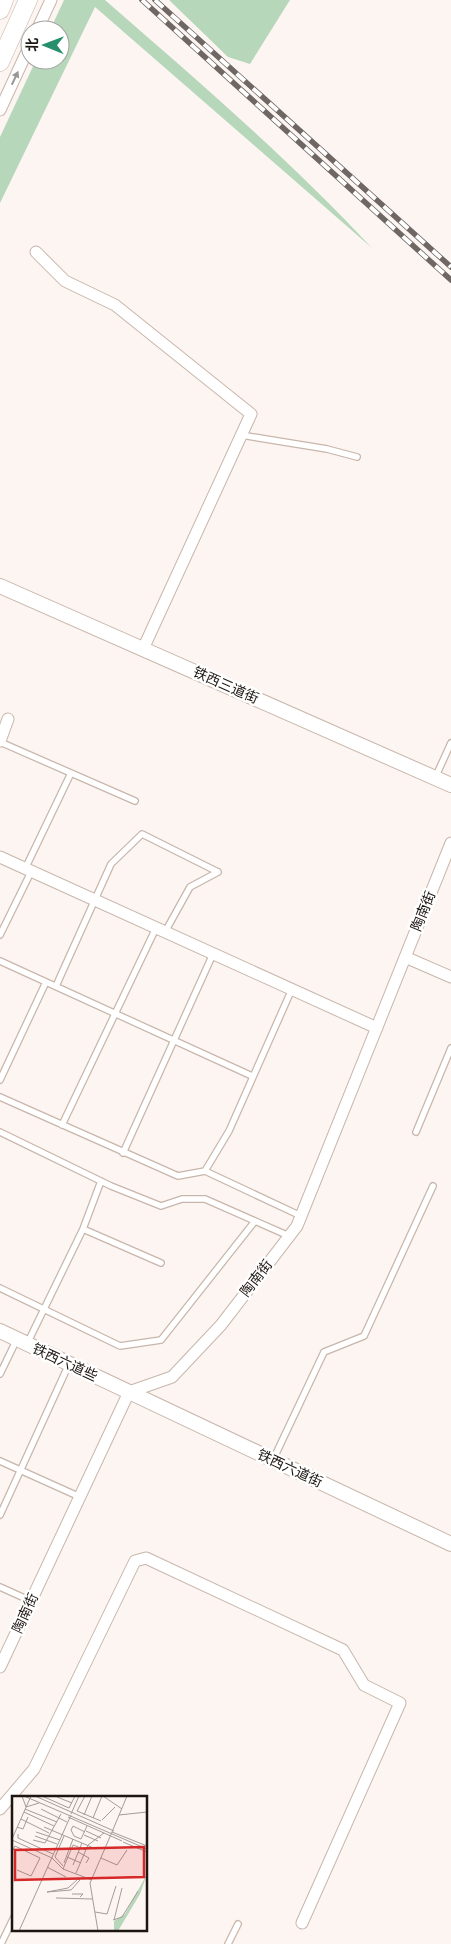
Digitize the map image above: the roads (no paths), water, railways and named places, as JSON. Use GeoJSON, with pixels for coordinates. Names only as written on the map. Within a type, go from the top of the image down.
{"type":"FeatureCollection","features":[{"type":"Feature","properties":{"kind":"highway"},"geometry":{"type":"LineString","coordinates":[[0,10],[4,0]]}},
{"type":"Feature","properties":{"kind":"highway"},"geometry":{"type":"LineString","coordinates":[[0,62],[28,0]]}},
{"type":"Feature","properties":{"kind":"street"},"geometry":{"type":"LineString","coordinates":[[42,20],[51,0]]}},
{"type":"Feature","properties":{"kind":"street"},"geometry":{"type":"LineString","coordinates":[[0,110],[20,67]]}},
{"type":"Feature","properties":{"kind":"street"},"geometry":{"type":"LineString","coordinates":[[36,252],[65,281],[115,305],[251,414],[143,649]]}},
{"type":"Feature","properties":{"kind":"street","name":"铁西三道街"},"geometry":{"type":"LineString","coordinates":[[0,586],[451,785]]}},
{"type":"Feature","properties":{"kind":"street"},"geometry":{"type":"LineString","coordinates":[[0,742],[8,719]]}},
{"type":"Feature","properties":{"kind":"street","name":"陶南街"},"geometry":{"type":"LineString","coordinates":[[0,1666],[130,1392],[172,1377],[221,1325],[289,1236],[301,1216],[451,843]]}},
{"type":"Feature","properties":{"kind":"street"},"geometry":{"type":"LineString","coordinates":[[0,858],[377,1028]]}},
{"type":"Feature","properties":{"kind":"street"},"geometry":{"type":"LineString","coordinates":[[405,957],[451,977]]}},
{"type":"Feature","properties":{"kind":"street","name":"铁西六道些"},"geometry":{"type":"LineString","coordinates":[[0,1332],[130,1392]]}},
{"type":"Feature","properties":{"kind":"street","name":"铁西六道街"},"geometry":{"type":"LineString","coordinates":[[130,1392],[451,1544]]}},
{"type":"Feature","properties":{"kind":"street"},"geometry":{"type":"LineString","coordinates":[[0,1809],[34,1769],[135,1560],[146,1558],[343,1650],[364,1685],[400,1703],[302,1923]]}},
{"type":"Feature","properties":{"kind":"lane"},"geometry":{"type":"LineString","coordinates":[[241,435],[327,449],[357,457]]}},
{"type":"Feature","properties":{"kind":"lane"},"geometry":{"type":"LineString","coordinates":[[0,742],[135,801]]}},
{"type":"Feature","properties":{"kind":"lane"},"geometry":{"type":"LineString","coordinates":[[435,778],[451,743]]}},
{"type":"Feature","properties":{"kind":"lane"},"geometry":{"type":"LineString","coordinates":[[0,936],[71,773]]}},
{"type":"Feature","properties":{"kind":"lane"},"geometry":{"type":"LineString","coordinates":[[56,986],[111,864],[142,834],[218,872],[190,888],[160,930],[116,1014],[62,1125]]}},
{"type":"Feature","properties":{"kind":"lane"},"geometry":{"type":"LineString","coordinates":[[123,1152],[213,954]]}},
{"type":"Feature","properties":{"kind":"lane"},"geometry":{"type":"LineString","coordinates":[[0,961],[252,1076]]}},
{"type":"Feature","properties":{"kind":"lane"},"geometry":{"type":"LineString","coordinates":[[0,1080],[46,982]]}},
{"type":"Feature","properties":{"kind":"lane"},"geometry":{"type":"LineString","coordinates":[[204,1170],[229,1131],[292,990]]}},
{"type":"Feature","properties":{"kind":"lane"},"geometry":{"type":"LineString","coordinates":[[416,1132],[451,1048]]}},
{"type":"Feature","properties":{"kind":"lane"},"geometry":{"type":"LineString","coordinates":[[0,1097],[178,1176],[204,1170],[301,1216]]}},
{"type":"Feature","properties":{"kind":"lane"},"geometry":{"type":"LineString","coordinates":[[0,1132],[100,1181],[161,1206],[182,1199],[205,1199],[289,1236]]}},
{"type":"Feature","properties":{"kind":"lane"},"geometry":{"type":"LineString","coordinates":[[0,1374],[45,1310],[83,1229],[100,1181]]}},
{"type":"Feature","properties":{"kind":"lane"},"geometry":{"type":"LineString","coordinates":[[273,1460],[324,1352],[364,1336],[433,1186]]}},
{"type":"Feature","properties":{"kind":"lane"},"geometry":{"type":"LineString","coordinates":[[0,1288],[120,1346],[161,1340],[255,1221]]}},
{"type":"Feature","properties":{"kind":"lane"},"geometry":{"type":"LineString","coordinates":[[83,1229],[161,1263]]}},
{"type":"Feature","properties":{"kind":"lane"},"geometry":{"type":"LineString","coordinates":[[0,1515],[69,1364]]}},
{"type":"Feature","properties":{"kind":"lane"},"geometry":{"type":"LineString","coordinates":[[0,1461],[80,1497]]}},
{"type":"Feature","properties":{"kind":"lane"},"geometry":{"type":"LineString","coordinates":[[0,1587],[31,1601]]}},
{"type":"Feature","properties":{"kind":"lane"},"geometry":{"type":"LineString","coordinates":[[1,1944],[12,1922]]}},
{"type":"Feature","properties":{"kind":"lane"},"geometry":{"type":"LineString","coordinates":[[228,1944],[238,1924]]}},
{"type":"Feature","properties":{"kind":"railway"},"geometry":{"type":"LineString","coordinates":[[142,0],[451,280]]}},
{"type":"Feature","properties":{"kind":"railway"},"geometry":{"type":"LineString","coordinates":[[155,0],[451,267]]}}]}
